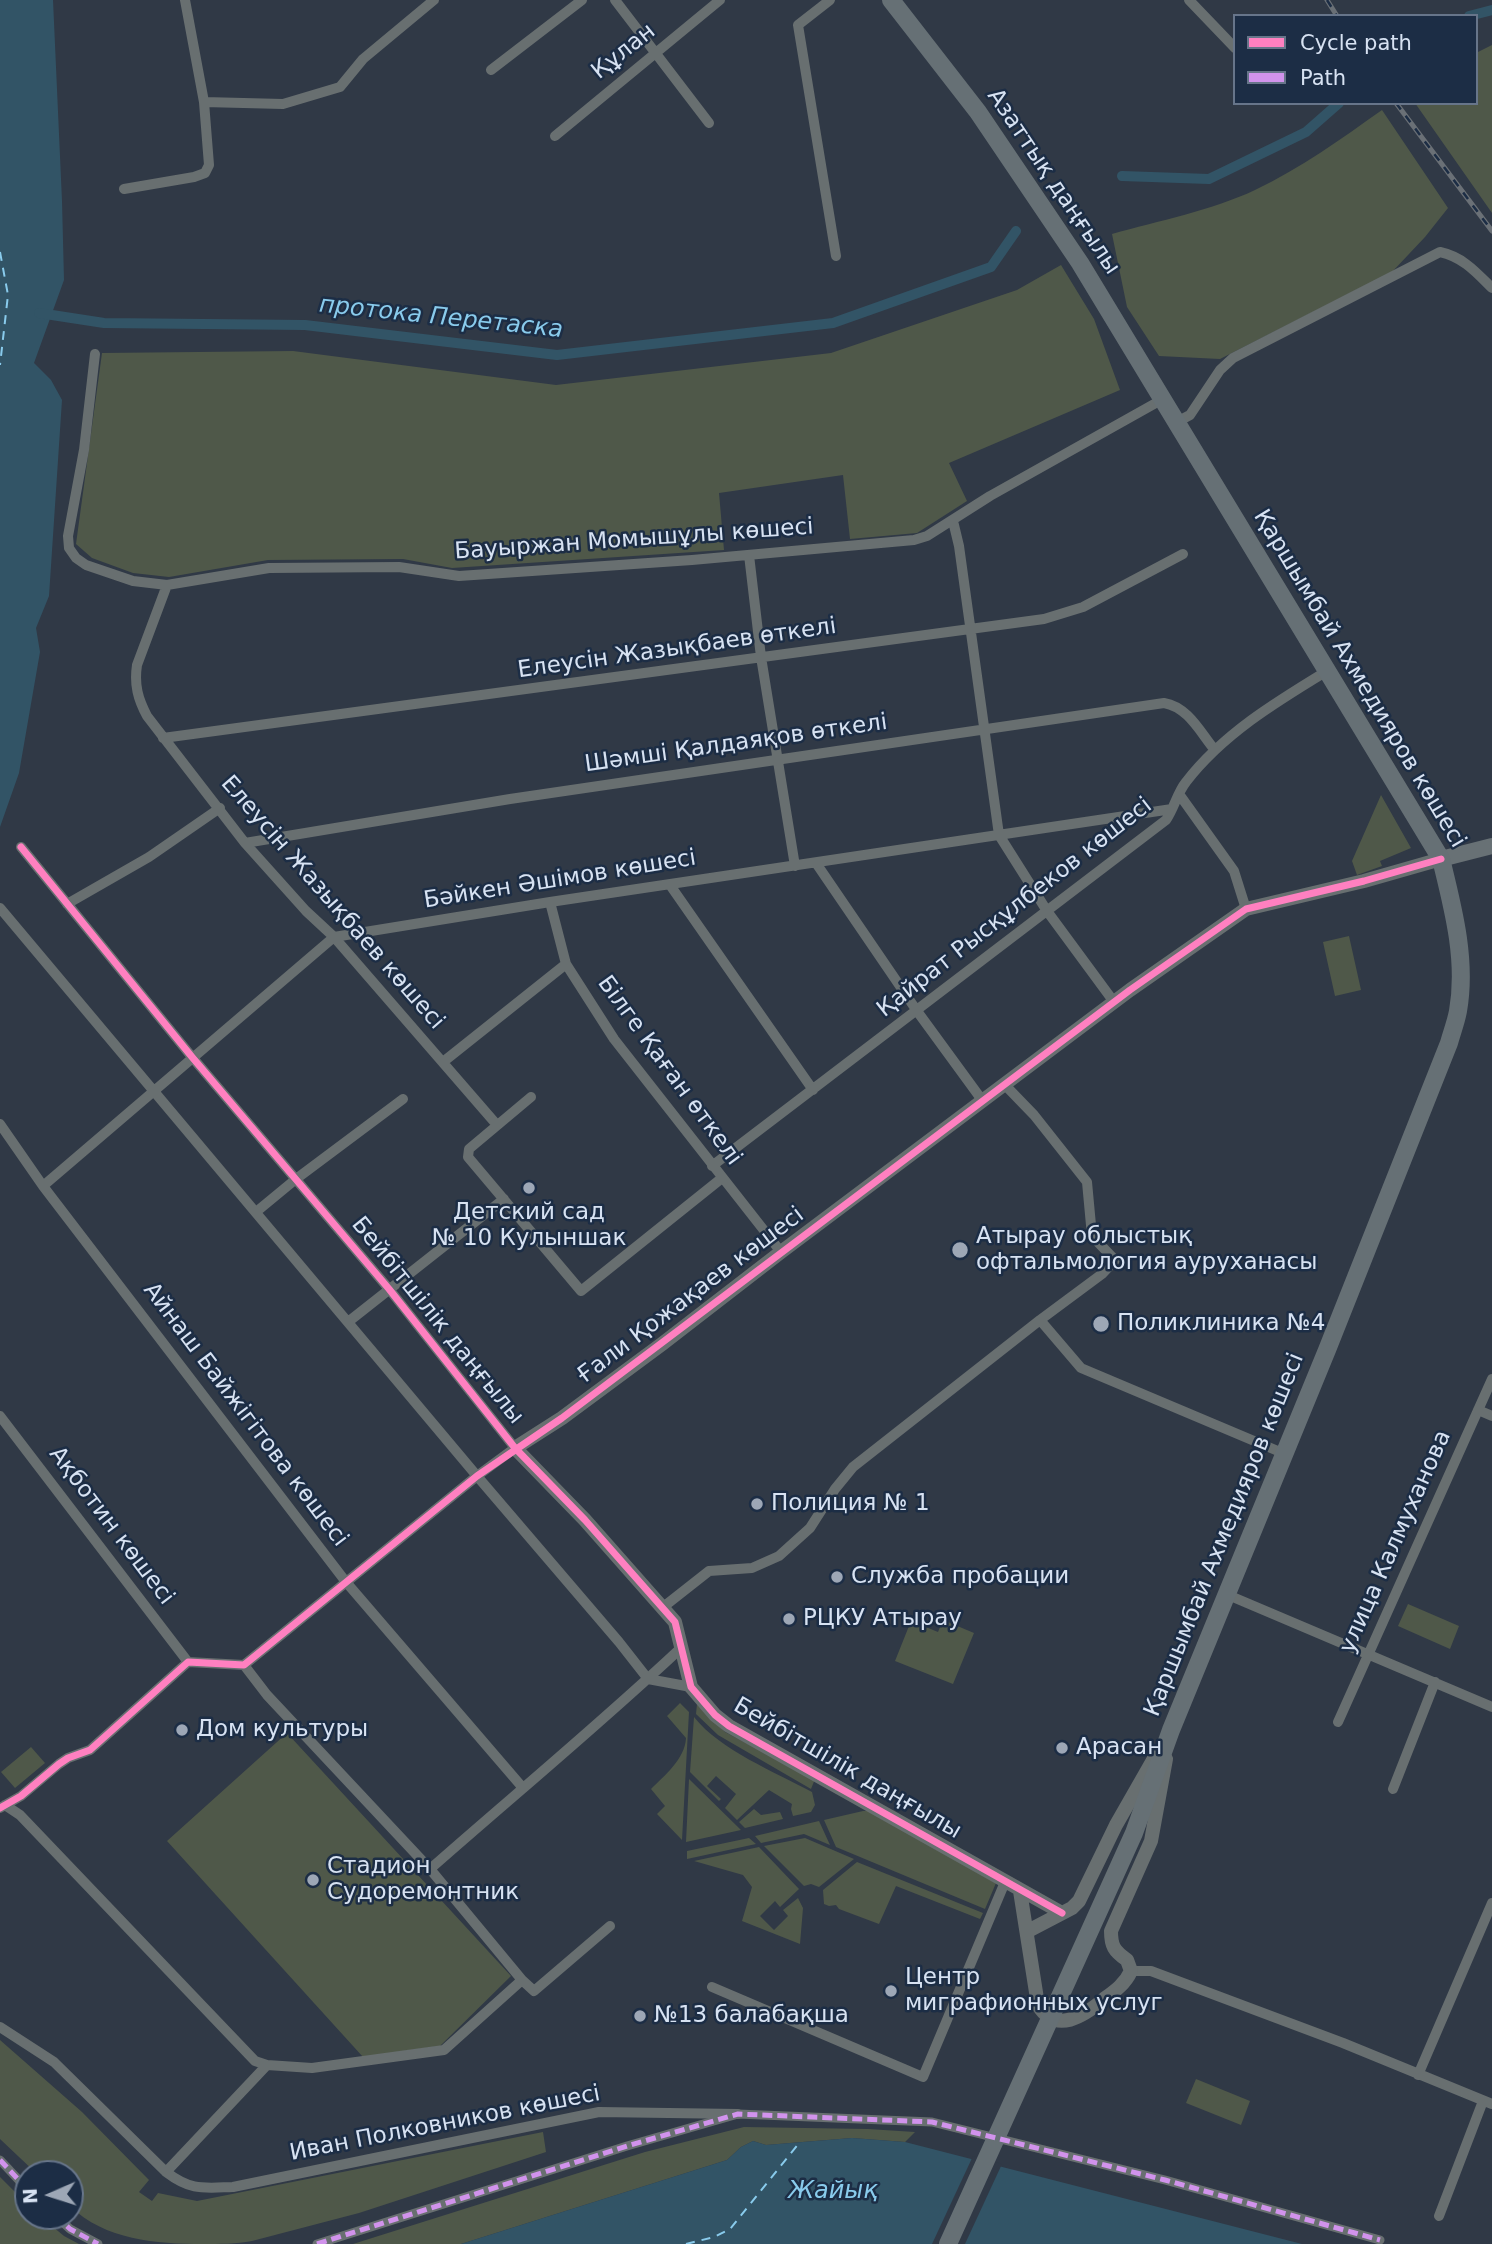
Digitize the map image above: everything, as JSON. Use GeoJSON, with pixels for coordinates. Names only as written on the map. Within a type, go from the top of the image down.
{"type":"FeatureCollection","features":[{"type":"Feature","properties":{"kind":"main road","name":"Азаттық даңғылы"},"geometry":{"type":"LineString","coordinates":[[891,0],[989,129],[1080,262],[1163,399]]}},
{"type":"Feature","properties":{"kind":"main road","name":"Қаршымбай Ахмедияров көшесі"},"geometry":{"type":"LineString","coordinates":[[948,2244],[1134,1833],[1171,1730],[1228,1595],[1445,1054],[1458,1011],[1461,974],[1455,923],[1441,859],[1163,399]]}},
{"type":"Feature","properties":{"kind":"main road"},"geometry":{"type":"LineString","coordinates":[[1441,859],[1492,846]]}},
{"type":"Feature","properties":{"kind":"street"},"geometry":{"type":"LineString","coordinates":[[124,189],[194,177],[205,173],[209,165],[204,102],[185,0]]}},
{"type":"Feature","properties":{"kind":"street"},"geometry":{"type":"LineString","coordinates":[[204,102],[283,104],[340,87],[363,58],[434,0]]}},
{"type":"Feature","properties":{"kind":"street"},"geometry":{"type":"LineString","coordinates":[[491,70],[582,0]]}},
{"type":"Feature","properties":{"kind":"street"},"geometry":{"type":"LineString","coordinates":[[615,0],[709,123]]}},
{"type":"Feature","properties":{"kind":"street","name":"Құлан"},"geometry":{"type":"LineString","coordinates":[[555,136],[720,0]]}},
{"type":"Feature","properties":{"kind":"street"},"geometry":{"type":"LineString","coordinates":[[830,0],[798,25],[835,256]]}},
{"type":"Feature","properties":{"kind":"street"},"geometry":{"type":"LineString","coordinates":[[1189,0],[1233,46]]}},
{"type":"Feature","properties":{"kind":"street"},"geometry":{"type":"LineString","coordinates":[[1177,422],[1190,415],[1220,370],[1233,358],[1440,252],[1454,255],[1467,263],[1492,288]]}},
{"type":"Feature","properties":{"kind":"street","name":"Бауыржан Момышұлы көшесі"},"geometry":{"type":"LineString","coordinates":[[95,354],[84,450],[68,537],[69,548],[76,558],[86,565],[132,581],[167,585],[269,568],[399,566],[459,576],[914,540],[927,536],[990,496],[1163,399]]}},
{"type":"Feature","properties":{"kind":"street"},"geometry":{"type":"LineString","coordinates":[[953,521],[959,546],[999,835],[1047,911],[1114,1002]]}},
{"type":"Feature","properties":{"kind":"street","name":"Елеусін Жазықбаев өткелі"},"geometry":{"type":"LineString","coordinates":[[163,738],[1044,620],[1083,607],[1183,554]]}},
{"type":"Feature","properties":{"kind":"street"},"geometry":{"type":"LineString","coordinates":[[748,555],[761,657],[795,866]]}},
{"type":"Feature","properties":{"kind":"street","name":"Елеусін Жазықбаев көшесі"},"geometry":{"type":"LineString","coordinates":[[167,585],[137,665],[136,692],[141,705],[163,738],[245,843],[306,911],[334,937],[496,1125]]}},
{"type":"Feature","properties":{"kind":"street","name":"Қайрат Рысқұлбеков көшесі"},"geometry":{"type":"LineString","coordinates":[[712,1166],[1166,820],[1186,782],[1214,749],[1272,704],[1327,671]]}},
{"type":"Feature","properties":{"kind":"street","name":"Шәмші Қалдаяқов өткелі"},"geometry":{"type":"LineString","coordinates":[[245,843],[778,758],[1164,703],[1182,709],[1214,749]]}},
{"type":"Feature","properties":{"kind":"street"},"geometry":{"type":"LineString","coordinates":[[1179,794],[1234,871],[1246,909]]}},
{"type":"Feature","properties":{"kind":"street"},"geometry":{"type":"LineString","coordinates":[[67,904],[149,857],[219,808]]}},
{"type":"Feature","properties":{"kind":"street","name":"Бәйкен Әшімов көшесі"},"geometry":{"type":"LineString","coordinates":[[334,937],[1172,809]]}},
{"type":"Feature","properties":{"kind":"street","name":"Бейбітшілік даңғылы"},"geometry":{"type":"LineString","coordinates":[[20,847],[192,1057],[389,1289],[515,1448],[593,1529],[675,1622],[691,1688],[715,1715],[729,1726],[1062,1913]]}},
{"type":"Feature","properties":{"kind":"street","name":"Ғали Қожақаев көшесі"},"geometry":{"type":"LineString","coordinates":[[244,1665],[477,1476],[562,1418],[982,1100],[1246,909],[1364,881],[1441,859]]}},
{"type":"Feature","properties":{"kind":"street"},"geometry":{"type":"LineString","coordinates":[[816,863],[917,1011],[982,1100]]}},
{"type":"Feature","properties":{"kind":"street"},"geometry":{"type":"LineString","coordinates":[[670,885],[813,1090]]}},
{"type":"Feature","properties":{"kind":"street","name":"Білге Қаған өткелі"},"geometry":{"type":"LineString","coordinates":[[550,902],[566,964],[614,1040],[781,1252]]}},
{"type":"Feature","properties":{"kind":"street"},"geometry":{"type":"LineString","coordinates":[[0,908],[648,1679],[691,1688]]}},
{"type":"Feature","properties":{"kind":"street"},"geometry":{"type":"LineString","coordinates":[[43,1186],[334,937]]}},
{"type":"Feature","properties":{"kind":"street"},"geometry":{"type":"LineString","coordinates":[[443,1062],[566,964]]}},
{"type":"Feature","properties":{"kind":"street"},"geometry":{"type":"LineString","coordinates":[[662,1608],[709,1571],[751,1568],[779,1556],[810,1528],[853,1466],[1102,1274],[1115,1260],[1092,1236],[1087,1182],[1034,1115],[1004,1084]]}},
{"type":"Feature","properties":{"kind":"street"},"geometry":{"type":"LineString","coordinates":[[531,1097],[469,1149],[468,1157],[581,1291],[722,1178]]}},
{"type":"Feature","properties":{"kind":"street"},"geometry":{"type":"LineString","coordinates":[[256,1212],[403,1099]]}},
{"type":"Feature","properties":{"kind":"street","name":"Айнаш Байжігітова көшесі"},"geometry":{"type":"LineString","coordinates":[[0,1124],[43,1186],[346,1581],[523,1788]]}},
{"type":"Feature","properties":{"kind":"street"},"geometry":{"type":"LineString","coordinates":[[348,1322],[504,1199]]}},
{"type":"Feature","properties":{"kind":"street"},"geometry":{"type":"LineString","coordinates":[[1040,1320],[1081,1368],[1285,1454]]}},
{"type":"Feature","properties":{"kind":"street","name":"улица Калмуханова"},"geometry":{"type":"LineString","coordinates":[[1338,1722],[1492,1379]]}},
{"type":"Feature","properties":{"kind":"street"},"geometry":{"type":"LineString","coordinates":[[1478,1410],[1492,1416]]}},
{"type":"Feature","properties":{"kind":"street","name":"Ақботин көшесі"},"geometry":{"type":"LineString","coordinates":[[0,1416],[188,1662]]}},
{"type":"Feature","properties":{"kind":"street"},"geometry":{"type":"LineString","coordinates":[[1228,1595],[1492,1707]]}},
{"type":"Feature","properties":{"kind":"street"},"geometry":{"type":"LineString","coordinates":[[430,1869],[585,1737],[682,1647]]}},
{"type":"Feature","properties":{"kind":"street"},"geometry":{"type":"LineString","coordinates":[[3,1806],[21,1796],[59,1763],[90,1750],[188,1662],[244,1665],[267,1695],[430,1869],[534,1991],[610,1926]]}},
{"type":"Feature","properties":{"kind":"street"},"geometry":{"type":"LineString","coordinates":[[1393,1789],[1435,1682]]}},
{"type":"Feature","properties":{"kind":"street"},"geometry":{"type":"LineString","coordinates":[[1028,1931],[1079,1901],[1125,1810],[1171,1730]]}},
{"type":"Feature","properties":{"kind":"street"},"geometry":{"type":"LineString","coordinates":[[1020,1891],[1038,2005],[1044,2016],[1073,2020],[1090,2011],[1126,1982],[1131,1971],[1127,1960],[1116,1953],[1111,1944],[1111,1931],[1151,1841],[1171,1730]]}},
{"type":"Feature","properties":{"kind":"street"},"geometry":{"type":"LineString","coordinates":[[3,1806],[20,1815],[256,2061],[267,2065],[312,2068],[444,2050],[523,1980]]}},
{"type":"Feature","properties":{"kind":"street"},"geometry":{"type":"LineString","coordinates":[[712,1987],[923,2077],[1005,1882]]}},
{"type":"Feature","properties":{"kind":"street"},"geometry":{"type":"LineString","coordinates":[[1418,2075],[1492,1903]]}},
{"type":"Feature","properties":{"kind":"street"},"geometry":{"type":"LineString","coordinates":[[1131,1971],[1151,1971],[1343,2043],[1488,2102],[1439,2216]]}},
{"type":"Feature","properties":{"kind":"street","name":"Иван Полковников көшесі"},"geometry":{"type":"LineString","coordinates":[[0,2027],[54,2062],[166,2172],[181,2183],[200,2188],[233,2187],[599,2112],[738,2114]]}},
{"type":"Feature","properties":{"kind":"street"},"geometry":{"type":"LineString","coordinates":[[166,2172],[267,2065]]}},
{"type":"Feature","properties":{"kind":"street"},"geometry":{"type":"LineString","coordinates":[[317,2244],[627,2146],[738,2114],[932,2122],[1166,2180],[1380,2240]]}},
{"type":"Feature","properties":{"kind":"street"},"geometry":{"type":"LineString","coordinates":[[0,2160],[14,2175]]}},
{"type":"Feature","properties":{"kind":"street"},"geometry":{"type":"LineString","coordinates":[[72,2230],[98,2244]]}},
{"type":"Feature","properties":{"kind":"green space"},"geometry":{"type":"Polygon","coordinates":[[[1492,45],[1492,213],[1416,105],[1478,105],[1478,52],[1492,45]]]}},
{"type":"Feature","properties":{"kind":"green space"},"geometry":{"type":"Polygon","coordinates":[[[1382,110],[1448,208],[1425,237],[1392,272],[1220,359],[1159,356],[1127,307],[1112,234],[1203,209],[1255,190],[1305,163],[1382,110]]]}},
{"type":"Feature","properties":{"kind":"green space"},"geometry":{"type":"Polygon","coordinates":[[[1061,265],[1094,319],[1120,390],[949,463],[967,501],[917,533],[850,539],[843,475],[719,493],[724,550],[452,568],[403,559],[268,560],[169,577],[133,573],[92,558],[76,544],[102,353],[293,351],[556,385],[831,353],[1017,290],[1061,265]]]}},
{"type":"Feature","properties":{"kind":"green space"},"geometry":{"type":"Polygon","coordinates":[[[1381,795],[1411,848],[1380,861],[1382,866],[1357,875],[1352,861],[1381,795]]]}},
{"type":"Feature","properties":{"kind":"green space"},"geometry":{"type":"Polygon","coordinates":[[[1349,936],[1361,990],[1335,996],[1323,942],[1349,936]]]}},
{"type":"Feature","properties":{"kind":"green space"},"geometry":{"type":"Polygon","coordinates":[[[1408,1604],[1459,1626],[1450,1649],[1398,1626],[1408,1604]]]}},
{"type":"Feature","properties":{"kind":"green space"},"geometry":{"type":"Polygon","coordinates":[[[943,1620],[974,1633],[953,1684],[895,1661],[911,1621],[938,1632],[943,1620]]]}},
{"type":"Feature","properties":{"kind":"green space"},"geometry":{"type":"Polygon","coordinates":[[[680,1703],[689,1712],[682,1840],[657,1814],[665,1806],[651,1789],[673,1766],[685,1746],[686,1738],[667,1716],[680,1703]]]}},
{"type":"Feature","properties":{"kind":"green space"},"geometry":{"type":"Polygon","coordinates":[[[697,1704],[725,1732],[815,1779],[811,1789],[718,1735],[696,1714],[697,1704]]]}},
{"type":"Feature","properties":{"kind":"green space"},"geometry":{"type":"Polygon","coordinates":[[[694,1717],[733,1750],[812,1792],[815,1805],[811,1812],[793,1816],[792,1804],[769,1790],[737,1820],[725,1808],[736,1794],[716,1776],[707,1786],[721,1799],[719,1801],[690,1772],[694,1717]]]}},
{"type":"Feature","properties":{"kind":"green space","name":"Стадион Судоремонтник"},"geometry":{"type":"Polygon","coordinates":[[[287,1733],[511,1976],[440,2046],[363,2057],[167,1841],[287,1733]]]}},
{"type":"Feature","properties":{"kind":"green space"},"geometry":{"type":"Polygon","coordinates":[[[31,1747],[45,1763],[15,1788],[1,1772],[31,1747]]]}},
{"type":"Feature","properties":{"kind":"green space"},"geometry":{"type":"Polygon","coordinates":[[[689,1779],[741,1830],[686,1842],[689,1779]]]}},
{"type":"Feature","properties":{"kind":"green space"},"geometry":{"type":"Polygon","coordinates":[[[754,1809],[761,1815],[780,1812],[783,1819],[745,1828],[739,1822],[754,1809]]]}},
{"type":"Feature","properties":{"kind":"green space"},"geometry":{"type":"Polygon","coordinates":[[[868,1811],[996,1883],[985,1909],[836,1847],[824,1820],[868,1811]]]}},
{"type":"Feature","properties":{"kind":"green space"},"geometry":{"type":"Polygon","coordinates":[[[819,1821],[830,1845],[804,1834],[761,1843],[755,1836],[819,1821]]]}},
{"type":"Feature","properties":{"kind":"green space"},"geometry":{"type":"Polygon","coordinates":[[[749,1838],[756,1844],[687,1859],[687,1851],[749,1838]]]}},
{"type":"Feature","properties":{"kind":"green space"},"geometry":{"type":"Polygon","coordinates":[[[805,1838],[854,1859],[819,1887],[811,1884],[804,1886],[764,1846],[805,1838]]]}},
{"type":"Feature","properties":{"kind":"green space"},"geometry":{"type":"Polygon","coordinates":[[[759,1847],[799,1889],[780,1907],[775,1901],[760,1916],[774,1930],[788,1916],[783,1910],[798,1898],[803,1908],[800,1944],[742,1921],[752,1887],[743,1875],[694,1861],[759,1847]]]}},
{"type":"Feature","properties":{"kind":"green space"},"geometry":{"type":"Polygon","coordinates":[[[857,1862],[983,1913],[980,1919],[896,1886],[879,1924],[839,1909],[836,1905],[824,1904],[823,1890],[857,1862]]]}},
{"type":"Feature","properties":{"kind":"green space"},"geometry":{"type":"Polygon","coordinates":[[[0,2040],[82,2112],[149,2180],[139,2192],[152,2201],[158,2193],[197,2201],[543,2132],[546,2152],[359,2213],[252,2241],[185,2244],[132,2238],[99,2226],[84,2217],[84,2160],[22,2160],[0,2139],[0,2040]]]}},
{"type":"Feature","properties":{"kind":"green space"},"geometry":{"type":"Polygon","coordinates":[[[1196,2079],[1250,2101],[1241,2125],[1186,2103],[1196,2079]]]}},
{"type":"Feature","properties":{"kind":"green space"},"geometry":{"type":"Polygon","coordinates":[[[744,2127],[915,2132],[905,2142],[852,2138],[766,2145],[753,2141],[741,2147],[727,2160],[461,2244],[353,2244],[645,2152],[744,2127]]]}},
{"type":"Feature","properties":{"kind":"green space"},"geometry":{"type":"Polygon","coordinates":[[[0,2177],[14,2191],[14,2230],[57,2230],[79,2244],[0,2244],[0,2177]]]}},
{"type":"Feature","properties":{"kind":"water"},"geometry":{"type":"Polygon","coordinates":[[[0,0],[53,0],[64,280],[34,363],[51,380],[62,400],[49,596],[36,628],[40,652],[19,773],[0,827],[0,0]]]}},
{"type":"Feature","properties":{"kind":"water","name":"Жайық"},"geometry":{"type":"Polygon","coordinates":[[[852,2138],[905,2142],[1302,2244],[461,2244],[727,2160],[741,2147],[753,2141],[766,2145],[852,2138]]]}},
{"type":"Feature","properties":{"kind":"pier"},"geometry":{"type":"Polygon","coordinates":[[[973,2156],[1002,2164],[965,2244],[932,2244],[973,2156]]]}},
{"type":"Feature","properties":{"kind":"waterway","name":"протока Перетаска"},"geometry":{"type":"LineString","coordinates":[[1477,14],[1492,10]]}},
{"type":"Feature","properties":{"kind":"waterway","name":"протока Перетаска"},"geometry":{"type":"LineString","coordinates":[[1122,176],[1209,179],[1306,132],[1337,105]]}},
{"type":"Feature","properties":{"kind":"waterway","name":"протока Перетаска"},"geometry":{"type":"LineString","coordinates":[[39,313],[104,323],[305,325],[557,355],[833,323],[991,267],[1016,231]]}},
{"type":"Feature","properties":{"kind":"ferry route"},"geometry":{"type":"LineString","coordinates":[[0,252],[8,295],[0,365]]}},
{"type":"Feature","properties":{"kind":"ferry route"},"geometry":{"type":"LineString","coordinates":[[686,2244],[714,2237],[730,2229],[800,2142]]}},
{"type":"Feature","properties":{"kind":"railway"},"geometry":{"type":"LineString","coordinates":[[1327,0],[1336,14]]}},
{"type":"Feature","properties":{"kind":"railway"},"geometry":{"type":"LineString","coordinates":[[1398,105],[1492,231]]}},
{"type":"Feature","properties":{"kind":"marked path"},"geometry":{"type":"LineString","coordinates":[[317,2244],[627,2146],[738,2114],[932,2122],[1165,2180],[1380,2240]]}},
{"type":"Feature","properties":{"kind":"marked path"},"geometry":{"type":"LineString","coordinates":[[0,2160],[14,2175]]}},
{"type":"Feature","properties":{"kind":"marked path"},"geometry":{"type":"LineString","coordinates":[[72,2230],[98,2244]]}},
{"type":"Feature","properties":{"kind":"cycle path"},"geometry":{"type":"LineString","coordinates":[[21,847],[192,1057],[389,1289],[515,1448],[585,1520],[675,1622],[691,1687],[715,1715],[729,1726],[1062,1913]]}},
{"type":"Feature","properties":{"kind":"cycle path"},"geometry":{"type":"LineString","coordinates":[[0,1808],[21,1796],[68,1758],[90,1750],[188,1662],[244,1665],[477,1476],[562,1418],[1130,990],[1246,909],[1364,881],[1441,859]]}},
{"type":"Feature","properties":{"kind":"place","name":"Детский сад № 10 Кулыншак"},"geometry":{"type":"Point","coordinates":[529,1188]}},
{"type":"Feature","properties":{"kind":"place","name":"Атырау облыстық офтальмология ауруханасы"},"geometry":{"type":"Point","coordinates":[960,1250]}},
{"type":"Feature","properties":{"kind":"place","name":"Поликлиника №4"},"geometry":{"type":"Point","coordinates":[1101,1324]}},
{"type":"Feature","properties":{"kind":"place","name":"Полиция № 1"},"geometry":{"type":"Point","coordinates":[757,1504]}},
{"type":"Feature","properties":{"kind":"place","name":"Служба пробации"},"geometry":{"type":"Point","coordinates":[837,1577]}},
{"type":"Feature","properties":{"kind":"place","name":"РЦКУ Атырау"},"geometry":{"type":"Point","coordinates":[789,1619]}},
{"type":"Feature","properties":{"kind":"place","name":"Дом культуры"},"geometry":{"type":"Point","coordinates":[182,1730]}},
{"type":"Feature","properties":{"kind":"place","name":"Арасан"},"geometry":{"type":"Point","coordinates":[1062,1748]}},
{"type":"Feature","properties":{"kind":"place","name":"Стадион Судоремонтник"},"geometry":{"type":"Point","coordinates":[313,1880]}},
{"type":"Feature","properties":{"kind":"place","name":"Центр миграфионных услуг"},"geometry":{"type":"Point","coordinates":[891,1991]}},
{"type":"Feature","properties":{"kind":"place","name":"№13 балабақша"},"geometry":{"type":"Point","coordinates":[640,2016]}}]}
